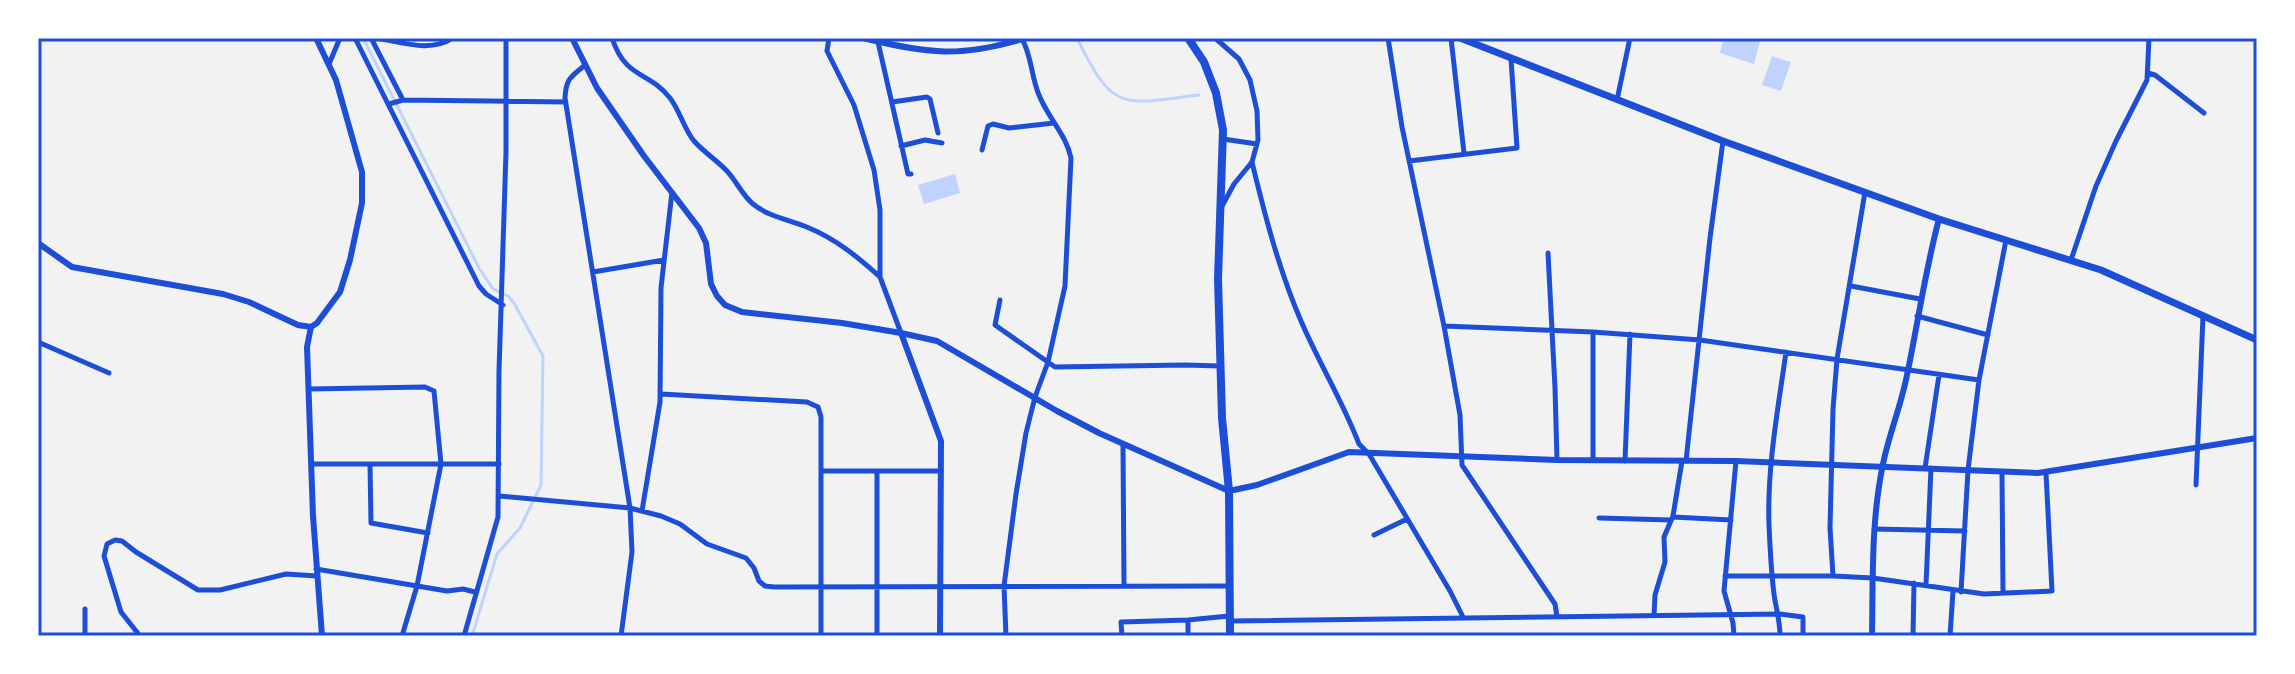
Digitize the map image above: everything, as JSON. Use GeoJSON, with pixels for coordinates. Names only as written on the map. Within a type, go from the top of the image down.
{"type":"FeatureCollection","features":[{"type":"Feature","properties":{"kind":"highway"},"geometry":{"type":"LineString","coordinates":[[1188,38],[1204,62],[1216,93],[1223,139],[1218,239],[1221,366],[1229,491],[1230,636]]}},
{"type":"Feature","properties":{"kind":"main road"},"geometry":{"type":"LineString","coordinates":[[1460,38],[1723,141],[1939,219],[2101,270],[2257,340]]}},
{"type":"Feature","properties":{"kind":"street"},"geometry":{"type":"LineString","coordinates":[[316,38],[336,80],[362,172],[362,203],[353,250],[340,292],[311,327],[307,347],[322,636]]}},
{"type":"Feature","properties":{"kind":"street"},"geometry":{"type":"LineString","coordinates":[[329,64],[340,38]]}},
{"type":"Feature","properties":{"kind":"street"},"geometry":{"type":"LineString","coordinates":[[355,38],[391,103],[479,286],[486,294],[503,302]]}},
{"type":"Feature","properties":{"kind":"street"},"geometry":{"type":"LineString","coordinates":[[374,38],[403,100]]}},
{"type":"Feature","properties":{"kind":"street"},"geometry":{"type":"LineString","coordinates":[[374,38],[426,47],[443,45],[453,38]]}},
{"type":"Feature","properties":{"kind":"street"},"geometry":{"type":"LineString","coordinates":[[464,636],[494,536],[499,496],[506,38]]}},
{"type":"Feature","properties":{"kind":"street"},"geometry":{"type":"LineString","coordinates":[[572,38],[597,88],[699,228],[706,243],[711,284],[725,305],[742,312],[842,323],[937,341],[1057,411],[1229,491],[1251,487],[1346,453],[1557,460],[1736,461],[2046,473],[2257,438]]}},
{"type":"Feature","properties":{"kind":"street"},"geometry":{"type":"LineString","coordinates":[[612,38],[616,51],[626,65],[652,81],[669,97],[693,139],[728,172],[750,202],[837,243],[880,277]]}},
{"type":"Feature","properties":{"kind":"street"},"geometry":{"type":"LineString","coordinates":[[829,38],[827,51],[854,105],[874,170],[880,210],[880,277],[941,441],[940,636]]}},
{"type":"Feature","properties":{"kind":"street"},"geometry":{"type":"LineString","coordinates":[[863,38],[941,53],[969,51],[1023,38],[1040,98],[1069,147],[1065,286],[1048,362],[1026,433],[1004,586],[1006,636]]}},
{"type":"Feature","properties":{"kind":"street"},"geometry":{"type":"LineString","coordinates":[[1215,38],[1239,59],[1250,80],[1257,111],[1257,144],[1252,162],[1234,184],[1221,209]]}},
{"type":"Feature","properties":{"kind":"street"},"geometry":{"type":"LineString","coordinates":[[1388,38],[1409,161],[1460,415],[1462,465],[1555,604],[1557,617]]}},
{"type":"Feature","properties":{"kind":"street"},"geometry":{"type":"LineString","coordinates":[[1451,38],[1464,153]]}},
{"type":"Feature","properties":{"kind":"street"},"geometry":{"type":"LineString","coordinates":[[1617,100],[1630,38]]}},
{"type":"Feature","properties":{"kind":"street"},"geometry":{"type":"LineString","coordinates":[[2071,260],[2096,186],[2147,80],[2149,38]]}},
{"type":"Feature","properties":{"kind":"street"},"geometry":{"type":"LineString","coordinates":[[878,42],[901,146],[908,174],[911,174]]}},
{"type":"Feature","properties":{"kind":"street"},"geometry":{"type":"LineString","coordinates":[[1409,161],[1517,148],[1511,59]]}},
{"type":"Feature","properties":{"kind":"street"},"geometry":{"type":"LineString","coordinates":[[585,65],[566,84],[566,102],[630,508],[632,552],[621,636]]}},
{"type":"Feature","properties":{"kind":"street"},"geometry":{"type":"LineString","coordinates":[[2148,73],[2155,75],[2204,113]]}},
{"type":"Feature","properties":{"kind":"street"},"geometry":{"type":"LineString","coordinates":[[892,102],[930,99],[938,133]]}},
{"type":"Feature","properties":{"kind":"street"},"geometry":{"type":"LineString","coordinates":[[391,103],[403,100],[566,102]]}},
{"type":"Feature","properties":{"kind":"street"},"geometry":{"type":"LineString","coordinates":[[982,150],[988,126],[993,124],[1009,128],[1054,123]]}},
{"type":"Feature","properties":{"kind":"street"},"geometry":{"type":"LineString","coordinates":[[1223,139],[1257,144]]}},
{"type":"Feature","properties":{"kind":"street"},"geometry":{"type":"LineString","coordinates":[[901,146],[925,140],[942,143]]}},
{"type":"Feature","properties":{"kind":"street"},"geometry":{"type":"LineString","coordinates":[[1654,616],[1655,595],[1665,562],[1664,537],[1672,518],[1684,461],[1723,141]]}},
{"type":"Feature","properties":{"kind":"street"},"geometry":{"type":"LineString","coordinates":[[1252,162],[1275,249],[1299,317],[1359,444],[1369,454],[1463,617]]}},
{"type":"Feature","properties":{"kind":"street"},"geometry":{"type":"LineString","coordinates":[[642,511],[661,394],[661,288],[672,192]]}},
{"type":"Feature","properties":{"kind":"street"},"geometry":{"type":"LineString","coordinates":[[1833,576],[1830,464],[1837,359],[1865,192]]}},
{"type":"Feature","properties":{"kind":"street"},"geometry":{"type":"LineString","coordinates":[[1872,636],[1874,529],[1882,467],[1908,371],[1920,299],[1939,219]]}},
{"type":"Feature","properties":{"kind":"street"},"geometry":{"type":"LineString","coordinates":[[1961,592],[1968,470],[1979,380],[2006,240]]}},
{"type":"Feature","properties":{"kind":"street"},"geometry":{"type":"LineString","coordinates":[[38,243],[72,267],[237,297],[298,325],[311,327]]}},
{"type":"Feature","properties":{"kind":"street"},"geometry":{"type":"LineString","coordinates":[[1548,253],[1557,460]]}},
{"type":"Feature","properties":{"kind":"street"},"geometry":{"type":"LineString","coordinates":[[593,272],[664,260]]}},
{"type":"Feature","properties":{"kind":"street"},"geometry":{"type":"LineString","coordinates":[[1851,286],[1920,299]]}},
{"type":"Feature","properties":{"kind":"street"},"geometry":{"type":"LineString","coordinates":[[1000,300],[995,325],[1055,367],[1221,366]]}},
{"type":"Feature","properties":{"kind":"street"},"geometry":{"type":"LineString","coordinates":[[1917,316],[1988,335]]}},
{"type":"Feature","properties":{"kind":"street"},"geometry":{"type":"LineString","coordinates":[[2196,485],[2203,316]]}},
{"type":"Feature","properties":{"kind":"street"},"geometry":{"type":"LineString","coordinates":[[1444,326],[1700,340],[1979,380]]}},
{"type":"Feature","properties":{"kind":"street"},"geometry":{"type":"LineString","coordinates":[[1593,332],[1593,460]]}},
{"type":"Feature","properties":{"kind":"street"},"geometry":{"type":"LineString","coordinates":[[1625,461],[1630,334]]}},
{"type":"Feature","properties":{"kind":"street"},"geometry":{"type":"LineString","coordinates":[[38,342],[109,373]]}},
{"type":"Feature","properties":{"kind":"street"},"geometry":{"type":"LineString","coordinates":[[1780,636],[1769,523],[1771,462],[1786,352]]}},
{"type":"Feature","properties":{"kind":"street"},"geometry":{"type":"LineString","coordinates":[[1926,585],[1928,468],[1939,375]]}},
{"type":"Feature","properties":{"kind":"street"},"geometry":{"type":"LineString","coordinates":[[309,389],[425,387],[434,391],[441,464],[417,586],[402,636]]}},
{"type":"Feature","properties":{"kind":"street"},"geometry":{"type":"LineString","coordinates":[[661,394],[807,402],[818,407],[821,417],[821,636]]}},
{"type":"Feature","properties":{"kind":"street"},"geometry":{"type":"LineString","coordinates":[[1123,444],[1124,585]]}},
{"type":"Feature","properties":{"kind":"street"},"geometry":{"type":"LineString","coordinates":[[1734,636],[1724,591],[1736,461]]}},
{"type":"Feature","properties":{"kind":"street"},"geometry":{"type":"LineString","coordinates":[[312,464],[499,464]]}},
{"type":"Feature","properties":{"kind":"street"},"geometry":{"type":"LineString","coordinates":[[370,464],[371,523],[428,533]]}},
{"type":"Feature","properties":{"kind":"street"},"geometry":{"type":"LineString","coordinates":[[821,471],[941,471]]}},
{"type":"Feature","properties":{"kind":"street"},"geometry":{"type":"LineString","coordinates":[[877,471],[877,636]]}},
{"type":"Feature","properties":{"kind":"street"},"geometry":{"type":"LineString","coordinates":[[2002,473],[2003,593]]}},
{"type":"Feature","properties":{"kind":"street"},"geometry":{"type":"LineString","coordinates":[[1725,576],[1873,578],[1961,592],[2052,591],[2046,473]]}},
{"type":"Feature","properties":{"kind":"street"},"geometry":{"type":"LineString","coordinates":[[499,496],[630,508],[674,521],[698,539],[746,558],[765,586],[877,589],[1229,586]]}},
{"type":"Feature","properties":{"kind":"street"},"geometry":{"type":"LineString","coordinates":[[1599,518],[1731,520]]}},
{"type":"Feature","properties":{"kind":"street"},"geometry":{"type":"LineString","coordinates":[[1374,535],[1407,519]]}},
{"type":"Feature","properties":{"kind":"street"},"geometry":{"type":"LineString","coordinates":[[1874,529],[1965,531]]}},
{"type":"Feature","properties":{"kind":"street"},"geometry":{"type":"LineString","coordinates":[[140,636],[121,612],[104,556],[107,544],[115,540],[122,541],[198,590],[220,590],[286,574],[317,572],[475,592]]}},
{"type":"Feature","properties":{"kind":"street"},"geometry":{"type":"LineString","coordinates":[[1913,636],[1914,583]]}},
{"type":"Feature","properties":{"kind":"street"},"geometry":{"type":"LineString","coordinates":[[1950,636],[1953,591]]}},
{"type":"Feature","properties":{"kind":"street"},"geometry":{"type":"LineString","coordinates":[[85,609],[85,636]]}},
{"type":"Feature","properties":{"kind":"street"},"geometry":{"type":"LineString","coordinates":[[1122,636],[1121,622],[1230,618],[1780,614],[1803,617],[1803,636]]}},
{"type":"Feature","properties":{"kind":"street"},"geometry":{"type":"LineString","coordinates":[[1188,620],[1188,636]]}},
{"type":"Feature","properties":{"kind":"water"},"geometry":{"type":"Polygon","coordinates":[[[1724,38],[1760,41],[1754,64],[1720,53],[1724,38]]]}},
{"type":"Feature","properties":{"kind":"water"},"geometry":{"type":"Polygon","coordinates":[[[1772,56],[1791,62],[1781,91],[1762,85],[1772,56]]]}},
{"type":"Feature","properties":{"kind":"water"},"geometry":{"type":"Polygon","coordinates":[[[955,174],[960,193],[924,204],[918,185],[955,174]]]}},
{"type":"Feature","properties":{"kind":"waterway"},"geometry":{"type":"LineString","coordinates":[[363,38],[479,268],[493,289],[508,296],[514,303],[543,356],[541,485],[520,528],[497,554],[472,636]]}},
{"type":"Feature","properties":{"kind":"waterway"},"geometry":{"type":"LineString","coordinates":[[406,38],[438,38]]}},
{"type":"Feature","properties":{"kind":"waterway"},"geometry":{"type":"LineString","coordinates":[[1077,38],[1101,80],[1123,98],[1153,101],[1199,95]]}}]}
